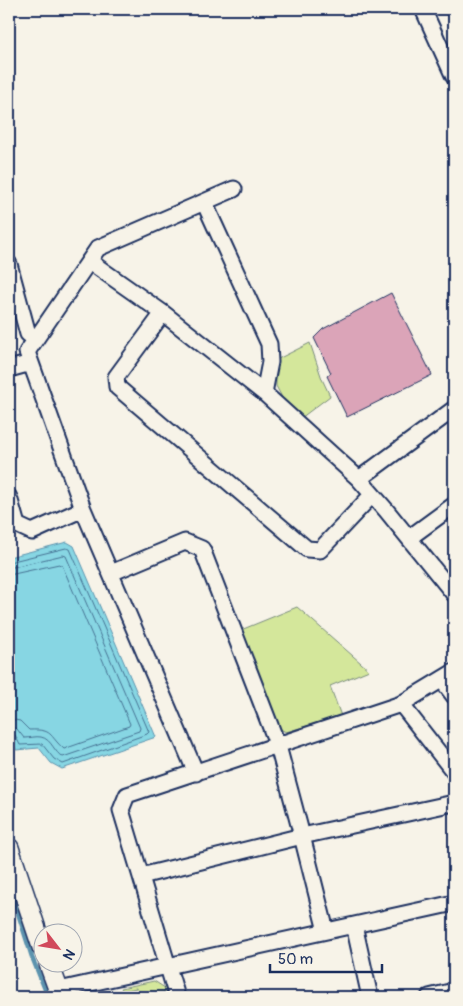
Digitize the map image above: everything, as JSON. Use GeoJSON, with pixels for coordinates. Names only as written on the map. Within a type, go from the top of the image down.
{"type":"FeatureCollection","features":[{"type":"Feature","properties":{"kind":"main road"},"geometry":{"type":"LineString","coordinates":[[11,859],[34,924]]}},
{"type":"Feature","properties":{"kind":"main road"},"geometry":{"type":"LineString","coordinates":[[53,974],[60,994]]}},
{"type":"Feature","properties":{"kind":"street"},"geometry":{"type":"LineString","coordinates":[[422,9],[454,77]]}},
{"type":"Feature","properties":{"kind":"street"},"geometry":{"type":"LineString","coordinates":[[196,773],[83,509],[27,352],[98,248],[234,189]]}},
{"type":"Feature","properties":{"kind":"street"},"geometry":{"type":"LineString","coordinates":[[204,202],[269,344],[270,362],[264,393]]}},
{"type":"Feature","properties":{"kind":"street"},"geometry":{"type":"LineString","coordinates":[[89,262],[163,313],[264,393],[359,480],[386,510],[454,594]]}},
{"type":"Feature","properties":{"kind":"street"},"geometry":{"type":"LineString","coordinates":[[9,264],[28,334],[35,339]]}},
{"type":"Feature","properties":{"kind":"street"},"geometry":{"type":"LineString","coordinates":[[163,313],[116,377],[116,387],[307,549],[320,550],[372,495]]}},
{"type":"Feature","properties":{"kind":"street"},"geometry":{"type":"LineString","coordinates":[[9,370],[31,363]]}},
{"type":"Feature","properties":{"kind":"street"},"geometry":{"type":"LineString","coordinates":[[359,480],[454,409]]}},
{"type":"Feature","properties":{"kind":"street"},"geometry":{"type":"LineString","coordinates":[[9,497],[17,525],[32,532],[83,509]]}},
{"type":"Feature","properties":{"kind":"street"},"geometry":{"type":"LineString","coordinates":[[409,538],[454,505]]}},
{"type":"Feature","properties":{"kind":"street"},"geometry":{"type":"LineString","coordinates":[[111,573],[185,542],[202,549],[278,746],[326,931]]}},
{"type":"Feature","properties":{"kind":"street"},"geometry":{"type":"LineString","coordinates":[[177,997],[121,810],[127,796],[401,704],[448,676],[454,696]]}},
{"type":"Feature","properties":{"kind":"street"},"geometry":{"type":"LineString","coordinates":[[401,704],[454,772]]}},
{"type":"Feature","properties":{"kind":"street"},"geometry":{"type":"LineString","coordinates":[[140,876],[302,836],[454,803]]}},
{"type":"Feature","properties":{"kind":"street"},"geometry":{"type":"LineString","coordinates":[[60,994],[108,985],[167,966],[454,903]]}},
{"type":"Feature","properties":{"kind":"street"},"geometry":{"type":"LineString","coordinates":[[354,925],[370,997]]}},
{"type":"Feature","properties":{"kind":"street"},"geometry":{"type":"LineString","coordinates":[[429,997],[454,992]]}},
{"type":"Feature","properties":{"kind":"green space"},"geometry":{"type":"Polygon","coordinates":[[[310,343],[330,396],[301,418],[285,403],[276,386],[276,360],[310,343]]]}},
{"type":"Feature","properties":{"kind":"green space"},"geometry":{"type":"Polygon","coordinates":[[[297,607],[369,670],[330,686],[341,716],[286,732],[278,728],[241,630],[297,607]]]}},
{"type":"Feature","properties":{"kind":"green space"},"geometry":{"type":"Polygon","coordinates":[[[154,981],[165,988],[167,992],[152,997],[139,997],[136,988],[123,991],[121,988],[154,981]]]}},
{"type":"Feature","properties":{"kind":"water"},"geometry":{"type":"Polygon","coordinates":[[[67,542],[74,546],[156,737],[62,769],[51,763],[39,748],[16,750],[9,733],[9,557],[67,542]]]}},
{"type":"Feature","properties":{"kind":"building"},"geometry":{"type":"Polygon","coordinates":[[[391,293],[432,375],[347,417],[327,376],[331,373],[314,338],[323,329],[391,293]]]}},
{"type":"Feature","properties":{"kind":"waterway"},"geometry":{"type":"LineString","coordinates":[[9,885],[32,957],[48,997]]}}]}
